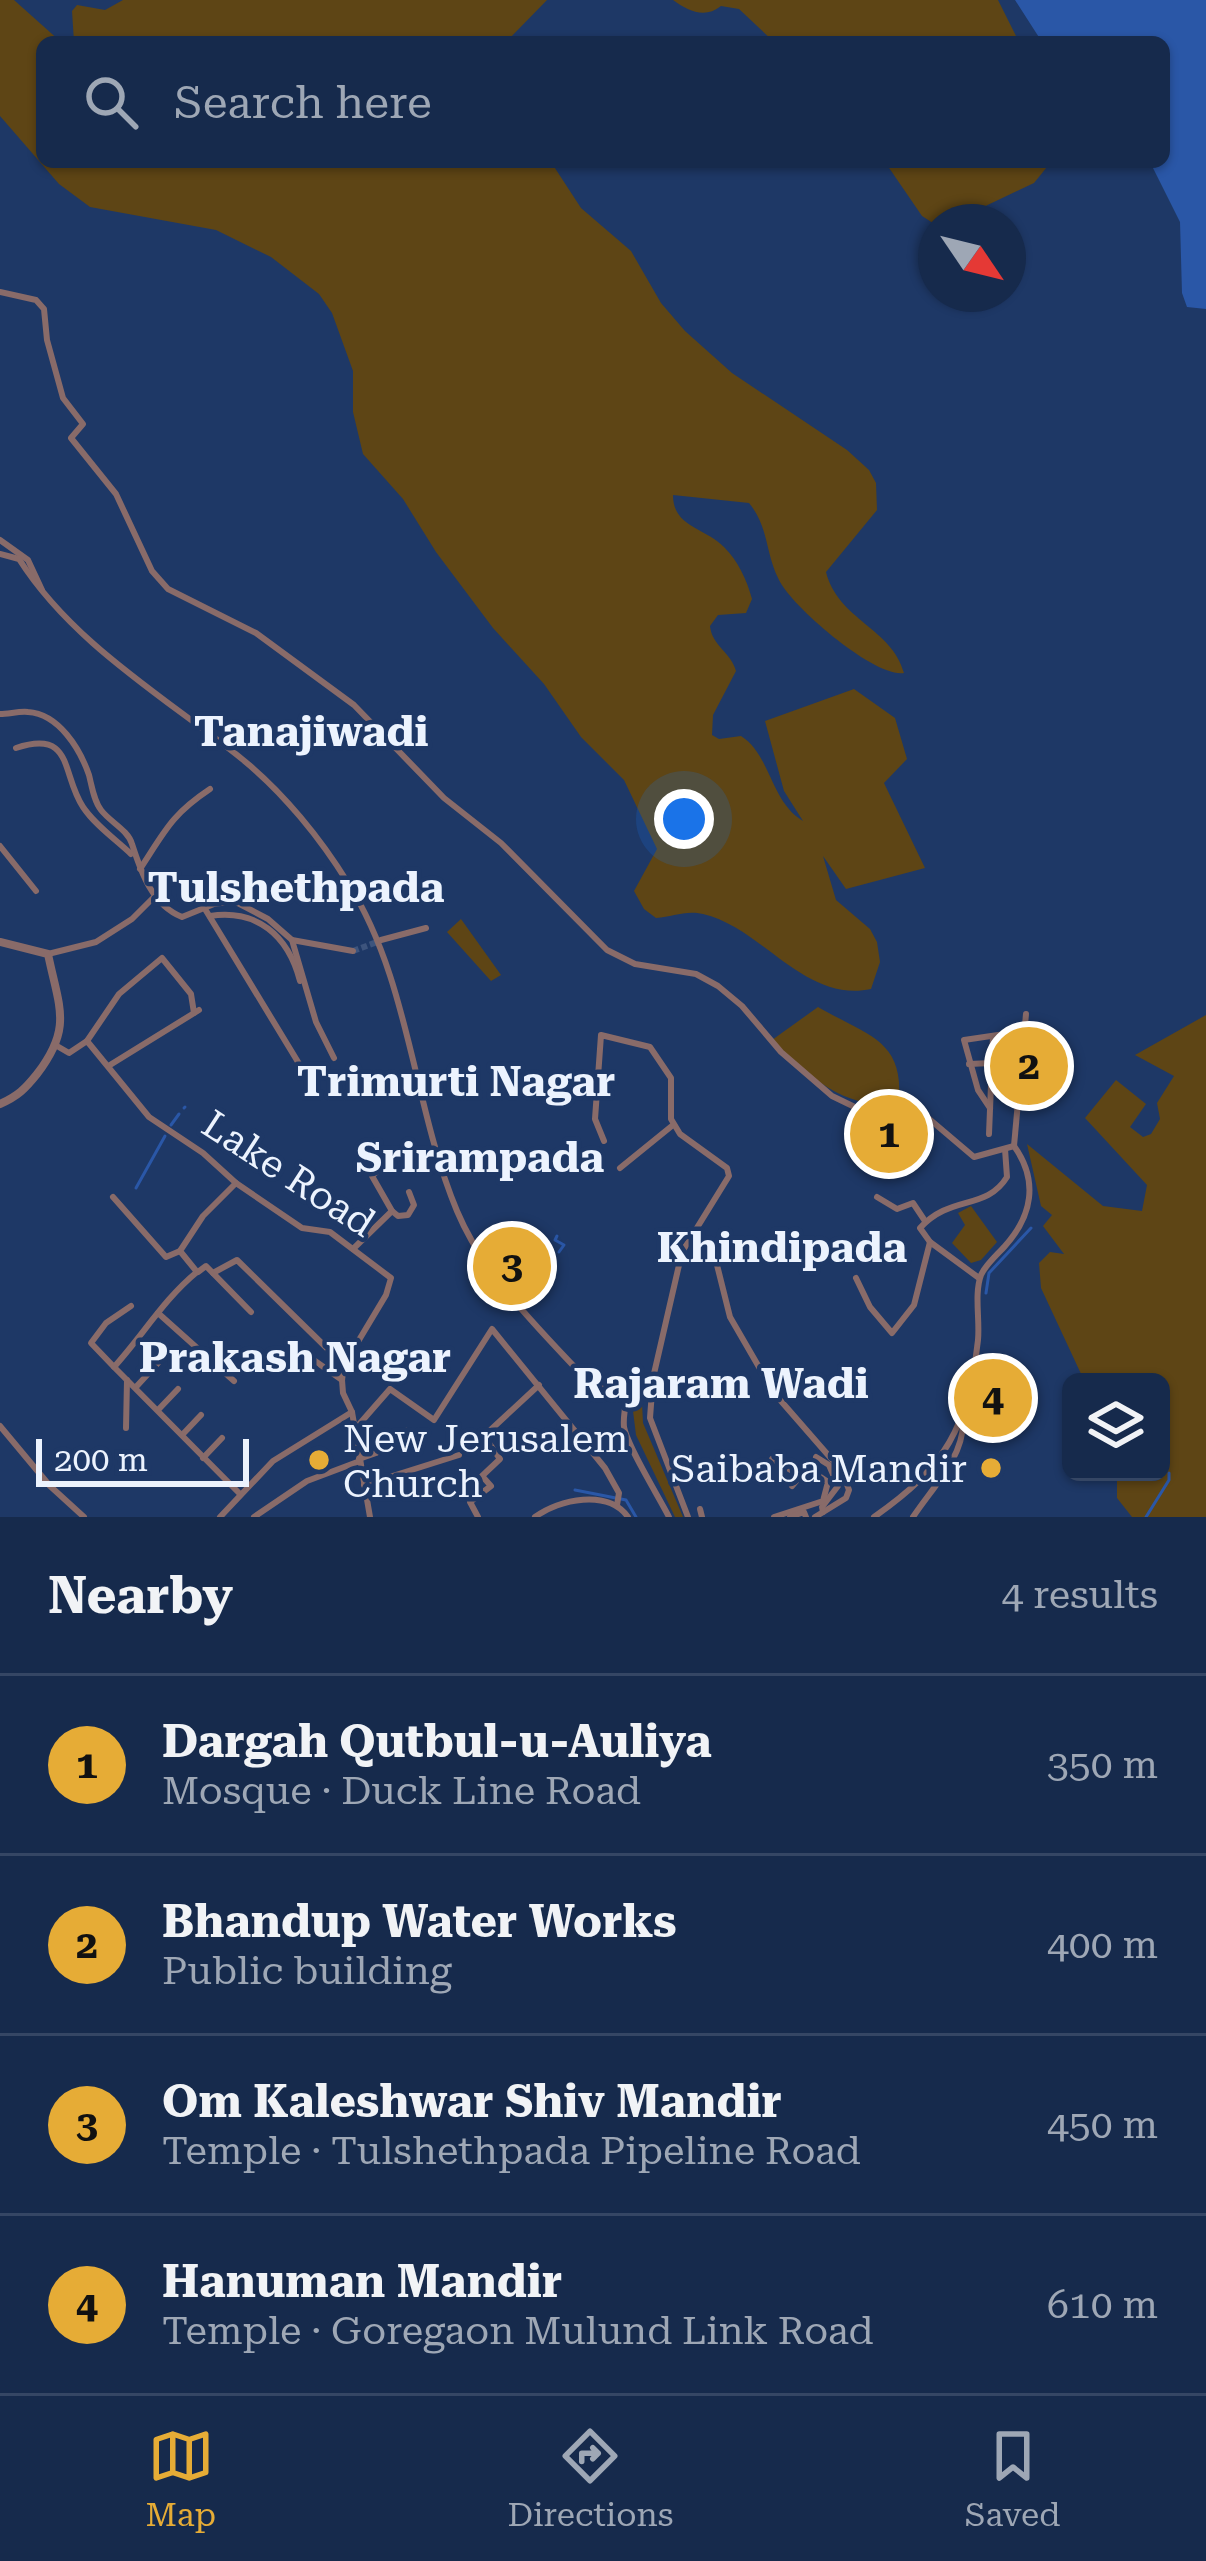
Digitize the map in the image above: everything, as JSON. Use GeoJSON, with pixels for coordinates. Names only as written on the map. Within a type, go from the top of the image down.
{"type":"FeatureCollection","features":[{"type":"Feature","properties":{"kind":"street"},"geometry":{"type":"LineString","coordinates":[[0,292],[36,301],[44,309],[63,398],[82,424],[71,438],[116,494],[152,571],[168,589],[256,633],[354,705],[444,798],[501,843],[607,950],[635,964],[696,974],[718,986],[793,1063],[853,1108],[921,1112],[974,1157],[1009,1147]]}},
{"type":"Feature","properties":{"kind":"street"},"geometry":{"type":"LineString","coordinates":[[0,540],[28,560],[42,590]]}},
{"type":"Feature","properties":{"kind":"street"},"geometry":{"type":"LineString","coordinates":[[0,554],[20,559],[42,590],[99,648],[247,762],[313,832],[383,940],[426,928]]}},
{"type":"Feature","properties":{"kind":"street"},"geometry":{"type":"LineString","coordinates":[[0,713],[30,712],[45,717],[68,736],[82,756],[97,803],[132,840],[134,856],[154,897],[182,917],[237,913],[272,931],[292,958],[300,981]]}},
{"type":"Feature","properties":{"kind":"street"},"geometry":{"type":"LineString","coordinates":[[16,748],[35,742],[53,747],[64,757],[84,808],[134,856]]}},
{"type":"Feature","properties":{"kind":"street"},"geometry":{"type":"LineString","coordinates":[[140,869],[188,801],[210,789]]}},
{"type":"Feature","properties":{"kind":"street"},"geometry":{"type":"LineString","coordinates":[[0,846],[36,891]]}},
{"type":"Feature","properties":{"kind":"street"},"geometry":{"type":"LineString","coordinates":[[0,942],[48,954],[96,942],[132,919],[154,897]]}},
{"type":"Feature","properties":{"kind":"street"},"geometry":{"type":"LineString","coordinates":[[207,913],[234,901],[268,919],[292,940],[352,950]]}},
{"type":"Feature","properties":{"kind":"street"},"geometry":{"type":"LineString","coordinates":[[207,913],[312,1085]]}},
{"type":"Feature","properties":{"kind":"street"},"geometry":{"type":"LineString","coordinates":[[370,921],[412,1054],[429,1134],[458,1215],[509,1297],[596,1390],[614,1382],[622,1388],[627,1400],[624,1428],[669,1517]]}},
{"type":"Feature","properties":{"kind":"street"},"geometry":{"type":"LineString","coordinates":[[292,940],[316,1022],[334,1058]]}},
{"type":"Feature","properties":{"kind":"street"},"geometry":{"type":"LineString","coordinates":[[0,1104],[20,1095],[57,1046],[59,1013],[48,954]]}},
{"type":"Feature","properties":{"kind":"street"},"geometry":{"type":"LineString","coordinates":[[57,1046],[69,1053],[87,1041],[119,994],[162,958],[191,994],[196,1011],[110,1065]]}},
{"type":"Feature","properties":{"kind":"street"},"geometry":{"type":"LineString","coordinates":[[980,1279],[930,1242],[920,1228],[944,1207],[994,1194],[1007,1177],[1026,1014]]}},
{"type":"Feature","properties":{"kind":"street"},"geometry":{"type":"LineString","coordinates":[[990,1108],[981,1096],[964,1040],[1025,1031]]}},
{"type":"Feature","properties":{"kind":"street"},"geometry":{"type":"LineString","coordinates":[[989,1134],[993,1034]]}},
{"type":"Feature","properties":{"kind":"street"},"geometry":{"type":"LineString","coordinates":[[604,1141],[595,1119],[601,1035],[650,1047],[670,1078],[669,1106],[680,1134],[727,1168],[729,1175],[691,1235],[676,1273],[653,1378],[650,1418],[688,1517]]}},
{"type":"Feature","properties":{"kind":"street","name":"Lake Road"},"geometry":{"type":"LineString","coordinates":[[87,1041],[149,1117],[302,1228],[330,1232],[391,1278],[386,1295],[344,1365],[342,1380],[370,1517]]}},
{"type":"Feature","properties":{"kind":"street"},"geometry":{"type":"LineString","coordinates":[[969,1064],[992,1063]]}},
{"type":"Feature","properties":{"kind":"street"},"geometry":{"type":"LineString","coordinates":[[620,1168],[674,1124]]}},
{"type":"Feature","properties":{"kind":"street"},"geometry":{"type":"LineString","coordinates":[[913,1517],[963,1439],[979,1335],[980,1279],[1022,1227],[1029,1210],[1030,1178],[1009,1147]]}},
{"type":"Feature","properties":{"kind":"street"},"geometry":{"type":"LineString","coordinates":[[384,1165],[371,1176],[398,1216],[408,1215],[415,1201],[410,1192]]}},
{"type":"Feature","properties":{"kind":"street"},"geometry":{"type":"LineString","coordinates":[[113,1197],[166,1257],[180,1251],[203,1216],[236,1184]]}},
{"type":"Feature","properties":{"kind":"street"},"geometry":{"type":"LineString","coordinates":[[877,1197],[898,1208],[914,1202],[925,1222]]}},
{"type":"Feature","properties":{"kind":"street"},"geometry":{"type":"LineString","coordinates":[[353,1249],[392,1211]]}},
{"type":"Feature","properties":{"kind":"street"},"geometry":{"type":"LineString","coordinates":[[691,1235],[716,1261],[730,1317],[780,1403],[842,1471],[849,1490],[847,1498],[824,1512],[790,1517]]}},
{"type":"Feature","properties":{"kind":"street"},"geometry":{"type":"LineString","coordinates":[[856,1277],[870,1306],[892,1333],[914,1305],[930,1242]]}},
{"type":"Feature","properties":{"kind":"street"},"geometry":{"type":"LineString","coordinates":[[180,1251],[197,1272]]}},
{"type":"Feature","properties":{"kind":"street"},"geometry":{"type":"LineString","coordinates":[[213,1273],[237,1260],[344,1365]]}},
{"type":"Feature","properties":{"kind":"street"},"geometry":{"type":"LineString","coordinates":[[114,1367],[151,1327],[172,1293],[206,1265],[251,1312]]}},
{"type":"Feature","properties":{"kind":"street"},"geometry":{"type":"LineString","coordinates":[[131,1306],[106,1323],[91,1343],[240,1494]]}},
{"type":"Feature","properties":{"kind":"street"},"geometry":{"type":"LineString","coordinates":[[158,1313],[234,1381]]}},
{"type":"Feature","properties":{"kind":"street"},"geometry":{"type":"LineString","coordinates":[[355,1429],[390,1389],[434,1420],[492,1329],[605,1468],[628,1517]]}},
{"type":"Feature","properties":{"kind":"street"},"geometry":{"type":"LineString","coordinates":[[308,1357],[342,1380]]}},
{"type":"Feature","properties":{"kind":"street"},"geometry":{"type":"LineString","coordinates":[[136,1388],[158,1364]]}},
{"type":"Feature","properties":{"kind":"street"},"geometry":{"type":"LineString","coordinates":[[126,1428],[127,1380]]}},
{"type":"Feature","properties":{"kind":"street"},"geometry":{"type":"LineString","coordinates":[[478,1516],[470,1502],[491,1486],[482,1476],[500,1459],[484,1436],[539,1385]]}},
{"type":"Feature","properties":{"kind":"street"},"geometry":{"type":"LineString","coordinates":[[158,1410],[178,1389]]}},
{"type":"Feature","properties":{"kind":"street"},"geometry":{"type":"LineString","coordinates":[[220,1517],[273,1461],[352,1412]]}},
{"type":"Feature","properties":{"kind":"street"},"geometry":{"type":"LineString","coordinates":[[182,1435],[201,1415]]}},
{"type":"Feature","properties":{"kind":"street"},"geometry":{"type":"LineString","coordinates":[[874,1517],[906,1496],[935,1468],[963,1419]]}},
{"type":"Feature","properties":{"kind":"street"},"geometry":{"type":"LineString","coordinates":[[0,1426],[50,1486],[84,1517]]}},
{"type":"Feature","properties":{"kind":"street"},"geometry":{"type":"LineString","coordinates":[[254,1517],[296,1487],[376,1453],[406,1431]]}},
{"type":"Feature","properties":{"kind":"street"},"geometry":{"type":"LineString","coordinates":[[203,1458],[223,1438]]}},
{"type":"Feature","properties":{"kind":"street"},"geometry":{"type":"LineString","coordinates":[[364,1485],[459,1455]]}},
{"type":"Feature","properties":{"kind":"street"},"geometry":{"type":"LineString","coordinates":[[816,1457],[829,1466],[838,1486],[822,1507],[824,1512]]}},
{"type":"Feature","properties":{"kind":"street"},"geometry":{"type":"LineString","coordinates":[[772,1459],[799,1475]]}},
{"type":"Feature","properties":{"kind":"street"},"geometry":{"type":"LineString","coordinates":[[774,1517],[823,1501],[828,1482],[807,1468],[793,1486]]}},
{"type":"Feature","properties":{"kind":"street"},"geometry":{"type":"LineString","coordinates":[[535,1517],[575,1498],[618,1500]]}},
{"type":"Feature","properties":{"kind":"shaded area"},"geometry":{"type":"Polygon","coordinates":[[[0,0],[14,0],[54,36],[36,36],[36,157],[0,116],[0,0]]]}},
{"type":"Feature","properties":{"kind":"shaded area"},"geometry":{"type":"Polygon","coordinates":[[[123,0],[547,0],[512,36],[74,36],[72,11],[77,5],[105,10],[123,0]]]}},
{"type":"Feature","properties":{"kind":"shaded area"},"geometry":{"type":"Polygon","coordinates":[[[673,0],[998,0],[1016,36],[768,36],[739,9],[721,6],[697,12],[673,0]]]}},
{"type":"Feature","properties":{"kind":"shaded area"},"geometry":{"type":"Polygon","coordinates":[[[45,168],[555,168],[581,208],[631,251],[661,303],[685,331],[732,373],[847,450],[869,470],[876,483],[877,510],[826,572],[842,602],[888,645],[904,673],[891,672],[855,653],[800,607],[779,580],[760,521],[749,503],[673,495],[678,514],[734,558],[752,599],[746,613],[718,615],[710,626],[736,671],[713,715],[712,735],[719,739],[741,736],[751,744],[784,802],[803,821],[784,791],[765,721],[854,689],[895,718],[907,759],[884,783],[925,868],[846,889],[823,856],[836,900],[870,929],[877,942],[880,962],[871,989],[825,985],[725,922],[703,914],[656,918],[644,909],[634,891],[657,849],[624,780],[581,737],[544,684],[493,628],[403,499],[363,454],[353,412],[353,371],[332,313],[319,294],[271,257],[216,230],[90,207],[45,168]]]}},
{"type":"Feature","properties":{"kind":"shaded area"},"geometry":{"type":"Polygon","coordinates":[[[889,168],[1046,168],[1034,183],[990,204],[918,204],[918,210],[889,168]]]}},
{"type":"Feature","properties":{"kind":"shaded area"},"geometry":{"type":"Polygon","coordinates":[[[461,919],[501,975],[491,981],[447,932],[461,919]]]}},
{"type":"Feature","properties":{"kind":"shaded area"},"geometry":{"type":"Polygon","coordinates":[[[818,1007],[868,1034],[890,1054],[899,1085],[898,1107],[860,1102],[828,1088],[772,1040],[818,1007]]]}},
{"type":"Feature","properties":{"kind":"shaded area"},"geometry":{"type":"Polygon","coordinates":[[[1206,1015],[1206,1517],[1132,1517],[1117,1498],[1117,1481],[1170,1481],[1170,1373],[1081,1373],[1041,1288],[1039,1263],[1050,1252],[1064,1254],[1043,1226],[1052,1215],[1041,1206],[1027,1144],[1103,1206],[1142,1211],[1147,1185],[1085,1118],[1116,1080],[1146,1104],[1130,1127],[1143,1137],[1151,1134],[1160,1119],[1157,1103],[1174,1076],[1135,1055],[1206,1015]]]}},
{"type":"Feature","properties":{"kind":"shaded area"},"geometry":{"type":"Polygon","coordinates":[[[971,1206],[997,1242],[981,1260],[971,1263],[952,1243],[965,1225],[958,1213],[971,1206]]]}},
{"type":"Feature","properties":{"kind":"shaded area"},"geometry":{"type":"Polygon","coordinates":[[[641,1383],[643,1423],[683,1517],[675,1517],[636,1435],[630,1387],[641,1383]]]}},
{"type":"Feature","properties":{"kind":"water"},"geometry":{"type":"Polygon","coordinates":[[[1015,0],[1206,0],[1206,309],[1187,307],[1182,293],[1180,222],[1153,168],[1170,168],[1170,36],[1038,36],[1015,0]]]}},
{"type":"Feature","properties":{"kind":"waterway"},"geometry":{"type":"LineString","coordinates":[[171,1125],[179,1114]]}},
{"type":"Feature","properties":{"kind":"waterway"},"geometry":{"type":"LineString","coordinates":[[136,1188],[165,1136]]}},
{"type":"Feature","properties":{"kind":"waterway"},"geometry":{"type":"LineString","coordinates":[[986,1293],[989,1273],[1031,1228]]}},
{"type":"Feature","properties":{"kind":"waterway"},"geometry":{"type":"LineString","coordinates":[[557,1236],[555,1240],[564,1245],[559,1252]]}},
{"type":"Feature","properties":{"kind":"waterway"},"geometry":{"type":"LineString","coordinates":[[1146,1517],[1168,1481]]}},
{"type":"Feature","properties":{"kind":"waterway"},"geometry":{"type":"LineString","coordinates":[[575,1490],[626,1500],[636,1517]]}},
{"type":"Feature","properties":{"kind":"tunnel"},"geometry":{"type":"LineString","coordinates":[[353,951],[377,942]]}},
{"type":"Feature","properties":{"kind":"place","name":"Bhandup Water Works"},"geometry":{"type":"Point","coordinates":[1029,1066]}},
{"type":"Feature","properties":{"kind":"place","name":"Dargah Qutbul-u-Auliya"},"geometry":{"type":"Point","coordinates":[889,1134]}},
{"type":"Feature","properties":{"kind":"place","name":"Om Kaleshwar Shiv Mandir"},"geometry":{"type":"Point","coordinates":[512,1266]}},
{"type":"Feature","properties":{"kind":"place","name":"Hanuman Mandir"},"geometry":{"type":"Point","coordinates":[993,1398]}},
{"type":"Feature","properties":{"kind":"place","name":"New Jerusalem Church"},"geometry":{"type":"Point","coordinates":[319,1460]}},
{"type":"Feature","properties":{"kind":"place","name":"Saibaba Mandir"},"geometry":{"type":"Point","coordinates":[991,1468]}},
{"type":"Feature","properties":{"kind":"district","name":"Tanajiwadi"},"geometry":{"type":"Point","coordinates":[311,731]}},
{"type":"Feature","properties":{"kind":"district","name":"Tulshethpada"},"geometry":{"type":"Point","coordinates":[296,887]}},
{"type":"Feature","properties":{"kind":"district","name":"Trimurti Nagar"},"geometry":{"type":"Point","coordinates":[456,1081]}},
{"type":"Feature","properties":{"kind":"district","name":"Srirampada"},"geometry":{"type":"Point","coordinates":[480,1157]}},
{"type":"Feature","properties":{"kind":"district","name":"Khindipada"},"geometry":{"type":"Point","coordinates":[782,1247]}},
{"type":"Feature","properties":{"kind":"district","name":"Prakash Nagar"},"geometry":{"type":"Point","coordinates":[295,1357]}},
{"type":"Feature","properties":{"kind":"district","name":"Rajaram Wadi"},"geometry":{"type":"Point","coordinates":[721,1383]}}]}
